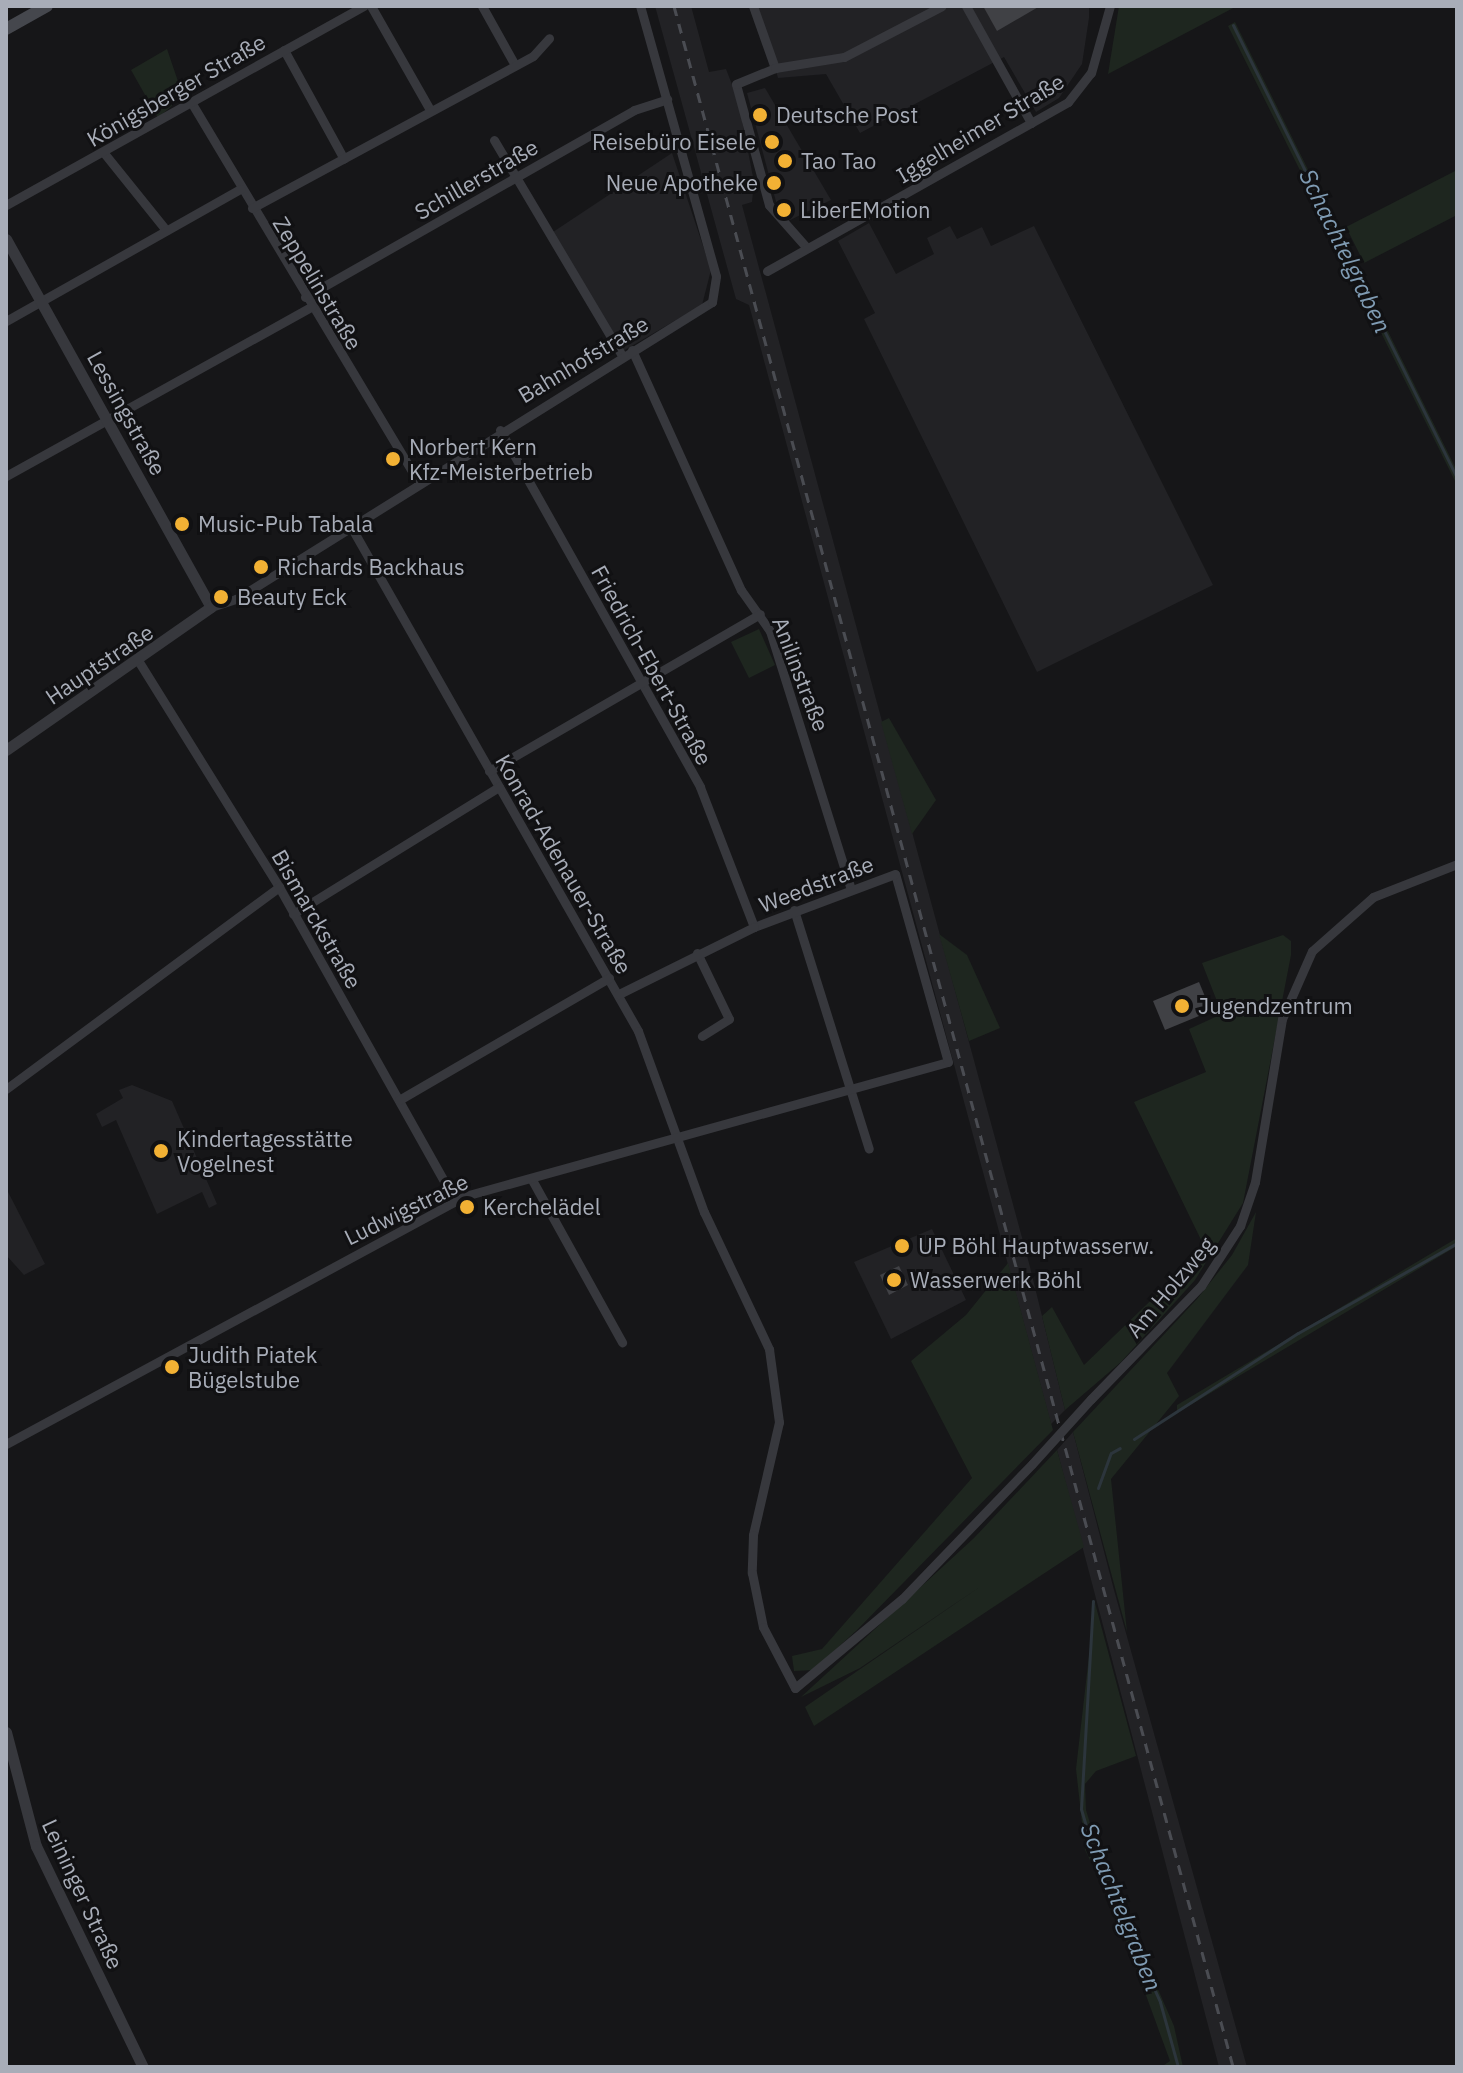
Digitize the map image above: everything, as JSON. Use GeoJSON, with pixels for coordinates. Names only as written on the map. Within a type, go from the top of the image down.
{"type":"FeatureCollection","features":[{"type":"Feature","properties":{"kind":"main road"},"geometry":{"type":"LineString","coordinates":[[6,29],[47,6]]}},
{"type":"Feature","properties":{"kind":"street","name":"Königsberger Straße"},"geometry":{"type":"LineString","coordinates":[[6,205],[364,6]]}},
{"type":"Feature","properties":{"kind":"street"},"geometry":{"type":"LineString","coordinates":[[371,6],[430,110]]}},
{"type":"Feature","properties":{"kind":"street"},"geometry":{"type":"LineString","coordinates":[[482,6],[515,65]]}},
{"type":"Feature","properties":{"kind":"street","name":"Bahnhofstraße"},"geometry":{"type":"LineString","coordinates":[[211,607],[236,599],[500,430],[706,307],[717,289],[640,6]]}},
{"type":"Feature","properties":{"kind":"street"},"geometry":{"type":"LineString","coordinates":[[753,6],[775,68]]}},
{"type":"Feature","properties":{"kind":"street"},"geometry":{"type":"LineString","coordinates":[[807,248],[769,205],[736,84],[775,68],[844,57],[942,6]]}},
{"type":"Feature","properties":{"kind":"street"},"geometry":{"type":"LineString","coordinates":[[966,6],[1031,123]]}},
{"type":"Feature","properties":{"kind":"street","name":"Iggelheimer Straße"},"geometry":{"type":"LineString","coordinates":[[767,271],[1031,123],[1084,86],[1107,6]]}},
{"type":"Feature","properties":{"kind":"street"},"geometry":{"type":"LineString","coordinates":[[252,208],[515,65],[549,38]]}},
{"type":"Feature","properties":{"kind":"street"},"geometry":{"type":"LineString","coordinates":[[284,50],[344,159]]}},
{"type":"Feature","properties":{"kind":"street","name":"Schillerstraße"},"geometry":{"type":"LineString","coordinates":[[305,297],[634,110],[667,99]]}},
{"type":"Feature","properties":{"kind":"street","name":"Zeppelinstraße"},"geometry":{"type":"LineString","coordinates":[[191,102],[240,189],[418,481]]}},
{"type":"Feature","properties":{"kind":"street"},"geometry":{"type":"LineString","coordinates":[[494,140],[622,356]]}},
{"type":"Feature","properties":{"kind":"street"},"geometry":{"type":"LineString","coordinates":[[104,153],[166,230]]}},
{"type":"Feature","properties":{"kind":"street"},"geometry":{"type":"LineString","coordinates":[[6,321],[240,189]]}},
{"type":"Feature","properties":{"kind":"street","name":"Lessingstraße"},"geometry":{"type":"LineString","coordinates":[[6,239],[211,607]]}},
{"type":"Feature","properties":{"kind":"street"},"geometry":{"type":"LineString","coordinates":[[6,476],[311,307]]}},
{"type":"Feature","properties":{"kind":"street","name":"Anilinstraße"},"geometry":{"type":"LineString","coordinates":[[632,350],[741,590],[760,614],[797,704],[851,890]]}},
{"type":"Feature","properties":{"kind":"street","name":"Friedrich-Ebert-Straße"},"geometry":{"type":"LineString","coordinates":[[500,430],[700,787],[754,927]]}},
{"type":"Feature","properties":{"kind":"street","name":"Konrad-Adenauer-Straße"},"geometry":{"type":"LineString","coordinates":[[350,525],[619,994],[656,1069],[715,1235],[761,1329],[778,1383],[777,1440],[753,1535],[752,1573],[763,1627],[795,1688]]}},
{"type":"Feature","properties":{"kind":"street","name":"Hauptstraße"},"geometry":{"type":"LineString","coordinates":[[6,750],[139,662],[211,607]]}},
{"type":"Feature","properties":{"kind":"street"},"geometry":{"type":"LineString","coordinates":[[489,771],[643,685],[760,614]]}},
{"type":"Feature","properties":{"kind":"street","name":"Bismarckstraße"},"geometry":{"type":"LineString","coordinates":[[139,662],[279,887],[455,1201]]}},
{"type":"Feature","properties":{"kind":"street"},"geometry":{"type":"LineString","coordinates":[[293,914],[499,787]]}},
{"type":"Feature","properties":{"kind":"street","name":"Am Holzweg"},"geometry":{"type":"LineString","coordinates":[[795,1688],[880,1620],[1201,1286],[1234,1237],[1255,1182],[1282,1019],[1312,951],[1373,897],[1457,864]]}},
{"type":"Feature","properties":{"kind":"street","name":"Weedstraße"},"geometry":{"type":"LineString","coordinates":[[619,994],[754,927],[895,874],[948,1062]]}},
{"type":"Feature","properties":{"kind":"street"},"geometry":{"type":"LineString","coordinates":[[6,1089],[279,887]]}},
{"type":"Feature","properties":{"kind":"street"},"geometry":{"type":"LineString","coordinates":[[794,910],[869,1149]]}},
{"type":"Feature","properties":{"kind":"street"},"geometry":{"type":"LineString","coordinates":[[697,953],[729,1019],[702,1036]]}},
{"type":"Feature","properties":{"kind":"street"},"geometry":{"type":"LineString","coordinates":[[399,1100],[609,978]]}},
{"type":"Feature","properties":{"kind":"street","name":"Ludwigstraße"},"geometry":{"type":"LineString","coordinates":[[6,1444],[455,1201],[948,1062]]}},
{"type":"Feature","properties":{"kind":"street"},"geometry":{"type":"LineString","coordinates":[[531,1178],[622,1342]]}},
{"type":"Feature","properties":{"kind":"street","name":"Leininger Straße"},"geometry":{"type":"LineString","coordinates":[[6,1732],[36,1846],[143,2067]]}},
{"type":"Feature","properties":{"kind":"shaded area"},"geometry":{"type":"Polygon","coordinates":[[[655,6],[691,6],[709,72],[726,69],[738,100],[754,182],[752,202],[742,205],[1030,1267],[1065,1410],[1051,1424],[749,305],[736,299],[655,6]]]}},
{"type":"Feature","properties":{"kind":"shaded area"},"geometry":{"type":"Polygon","coordinates":[[[758,6],[1089,6],[1089,18],[1082,64],[1059,98],[1036,112],[1004,57],[860,133],[826,74],[778,78],[758,6]]]}},
{"type":"Feature","properties":{"kind":"shaded area"},"geometry":{"type":"Polygon","coordinates":[[[1119,6],[1237,6],[1108,74],[1119,6]]]}},
{"type":"Feature","properties":{"kind":"shaded area"},"geometry":{"type":"Polygon","coordinates":[[[1235,22],[1457,471],[1457,485],[1228,26],[1235,22]]]}},
{"type":"Feature","properties":{"kind":"shaded area"},"geometry":{"type":"Polygon","coordinates":[[[167,49],[183,96],[158,118],[131,70],[167,49]]]}},
{"type":"Feature","properties":{"kind":"shaded area"},"geometry":{"type":"Polygon","coordinates":[[[765,88],[831,200],[782,224],[747,93],[765,88]]]}},
{"type":"Feature","properties":{"kind":"shaded area"},"geometry":{"type":"Polygon","coordinates":[[[672,153],[711,270],[702,305],[623,351],[553,232],[672,153]]]}},
{"type":"Feature","properties":{"kind":"shaded area"},"geometry":{"type":"Polygon","coordinates":[[[1457,170],[1457,215],[1364,263],[1346,227],[1457,170]]]}},
{"type":"Feature","properties":{"kind":"shaded area"},"geometry":{"type":"Polygon","coordinates":[[[869,223],[896,274],[934,254],[927,238],[950,226],[957,239],[982,227],[991,246],[1034,226],[1213,585],[1037,672],[864,319],[875,313],[838,241],[869,223]]]}},
{"type":"Feature","properties":{"kind":"shaded area"},"geometry":{"type":"Polygon","coordinates":[[[759,629],[775,665],[749,678],[731,642],[759,629]]]}},
{"type":"Feature","properties":{"kind":"shaded area"},"geometry":{"type":"Polygon","coordinates":[[[889,718],[936,800],[912,834],[881,722],[889,718]]]}},
{"type":"Feature","properties":{"kind":"shaded area"},"geometry":{"type":"Polygon","coordinates":[[[939,934],[967,955],[1000,1028],[969,1041],[939,934]]]}},
{"type":"Feature","properties":{"kind":"shaded area"},"geometry":{"type":"Polygon","coordinates":[[[1283,935],[1291,941],[1291,955],[1243,1203],[1195,1280],[1121,1362],[1065,1410],[1042,1316],[1052,1307],[1084,1365],[1205,1248],[1134,1102],[1206,1072],[1189,1029],[1222,1014],[1202,963],[1283,935]]]}},
{"type":"Feature","properties":{"kind":"shaded area","name":"Kindertagesstätte Vogelnest"},"geometry":{"type":"Polygon","coordinates":[[[132,1085],[172,1101],[217,1204],[209,1208],[202,1192],[157,1214],[116,1120],[102,1127],[96,1114],[123,1098],[119,1090],[132,1085]]]}},
{"type":"Feature","properties":{"kind":"shaded area"},"geometry":{"type":"Polygon","coordinates":[[[6,1188],[45,1264],[24,1275],[6,1255],[6,1188]]]}},
{"type":"Feature","properties":{"kind":"shaded area"},"geometry":{"type":"Polygon","coordinates":[[[1256,1212],[1248,1265],[1167,1373],[1179,1396],[1111,1479],[1127,1632],[1073,1432],[1197,1299],[1232,1255],[1256,1212]]]}},
{"type":"Feature","properties":{"kind":"shaded area"},"geometry":{"type":"Polygon","coordinates":[[[932,1229],[966,1300],[891,1339],[854,1262],[932,1229]]]}},
{"type":"Feature","properties":{"kind":"shaded area"},"geometry":{"type":"Polygon","coordinates":[[[1457,1238],[1457,1246],[1177,1413],[1177,1405],[1457,1238]]]}},
{"type":"Feature","properties":{"kind":"shaded area"},"geometry":{"type":"Polygon","coordinates":[[[1008,1263],[1053,1430],[857,1630],[813,1670],[794,1671],[792,1656],[822,1649],[972,1478],[911,1361],[966,1315],[1008,1263]]]}},
{"type":"Feature","properties":{"kind":"shaded area"},"geometry":{"type":"Polygon","coordinates":[[[1073,1432],[1247,2067],[1219,2067],[1057,1450],[1073,1432]]]}},
{"type":"Feature","properties":{"kind":"shaded area"},"geometry":{"type":"Polygon","coordinates":[[[1057,1450],[1084,1547],[814,1726],[805,1707],[981,1586],[860,1668],[801,1697],[974,1538],[1057,1450]]]}},
{"type":"Feature","properties":{"kind":"shaded area"},"geometry":{"type":"Polygon","coordinates":[[[1095,1603],[1136,1756],[1096,1771],[1085,1784],[1086,1810],[1101,1859],[1174,2026],[1183,2067],[1161,2067],[1170,2061],[1116,1913],[1085,1850],[1076,1769],[1095,1603]]]}},
{"type":"Feature","properties":{"kind":"building"},"geometry":{"type":"Polygon","coordinates":[[[983,6],[1040,6],[997,31],[983,6]]]}},
{"type":"Feature","properties":{"kind":"building","name":"Jugendzentrum"},"geometry":{"type":"Polygon","coordinates":[[[1199,982],[1211,1011],[1165,1030],[1153,1001],[1199,982]]]}},
{"type":"Feature","properties":{"kind":"building","name":"Wasserwerk Böhl"},"geometry":{"type":"Polygon","coordinates":[[[899,1266],[908,1285],[889,1295],[880,1275],[899,1266]]]}},
{"type":"Feature","properties":{"kind":"waterway","name":"Schachtelgraben"},"geometry":{"type":"LineString","coordinates":[[1233,25],[1457,478]]}},
{"type":"Feature","properties":{"kind":"waterway","name":"Schachtelgraben"},"geometry":{"type":"LineString","coordinates":[[1134,1439],[1298,1333],[1457,1243]]}},
{"type":"Feature","properties":{"kind":"waterway","name":"Schachtelgraben"},"geometry":{"type":"LineString","coordinates":[[1098,1488],[1111,1453],[1120,1448]]}},
{"type":"Feature","properties":{"kind":"waterway","name":"Schachtelgraben"},"geometry":{"type":"LineString","coordinates":[[1093,1601],[1081,1809],[1096,1860],[1160,2002],[1178,2067]]}},
{"type":"Feature","properties":{"kind":"railway"},"geometry":{"type":"LineString","coordinates":[[674,6],[1233,2067]]}},
{"type":"Feature","properties":{"kind":"place","name":"Deutsche Post"},"geometry":{"type":"Point","coordinates":[760,115]}},
{"type":"Feature","properties":{"kind":"place","name":"Reisebüro Eisele"},"geometry":{"type":"Point","coordinates":[772,142]}},
{"type":"Feature","properties":{"kind":"place","name":"Tao Tao"},"geometry":{"type":"Point","coordinates":[785,161]}},
{"type":"Feature","properties":{"kind":"place","name":"Neue Apotheke"},"geometry":{"type":"Point","coordinates":[774,183]}},
{"type":"Feature","properties":{"kind":"place","name":"LiberEMotion"},"geometry":{"type":"Point","coordinates":[784,210]}},
{"type":"Feature","properties":{"kind":"place","name":"Norbert Kern Kfz-Meisterbetrieb"},"geometry":{"type":"Point","coordinates":[393,459]}},
{"type":"Feature","properties":{"kind":"place","name":"Music-Pub Tabala"},"geometry":{"type":"Point","coordinates":[182,524]}},
{"type":"Feature","properties":{"kind":"place","name":"Richards Backhaus"},"geometry":{"type":"Point","coordinates":[261,567]}},
{"type":"Feature","properties":{"kind":"place","name":"Beauty Eck"},"geometry":{"type":"Point","coordinates":[221,597]}},
{"type":"Feature","properties":{"kind":"place","name":"Jugendzentrum"},"geometry":{"type":"Point","coordinates":[1182,1006]}},
{"type":"Feature","properties":{"kind":"place","name":"Kindertagesstätte Vogelnest"},"geometry":{"type":"Point","coordinates":[161,1151]}},
{"type":"Feature","properties":{"kind":"place","name":"Kerchelädel"},"geometry":{"type":"Point","coordinates":[467,1207]}},
{"type":"Feature","properties":{"kind":"place","name":"UP Böhl Hauptwasserw."},"geometry":{"type":"Point","coordinates":[902,1246]}},
{"type":"Feature","properties":{"kind":"place","name":"Wasserwerk Böhl"},"geometry":{"type":"Point","coordinates":[894,1280]}},
{"type":"Feature","properties":{"kind":"place","name":"Judith Piatek Bügelstube"},"geometry":{"type":"Point","coordinates":[172,1367]}}]}
